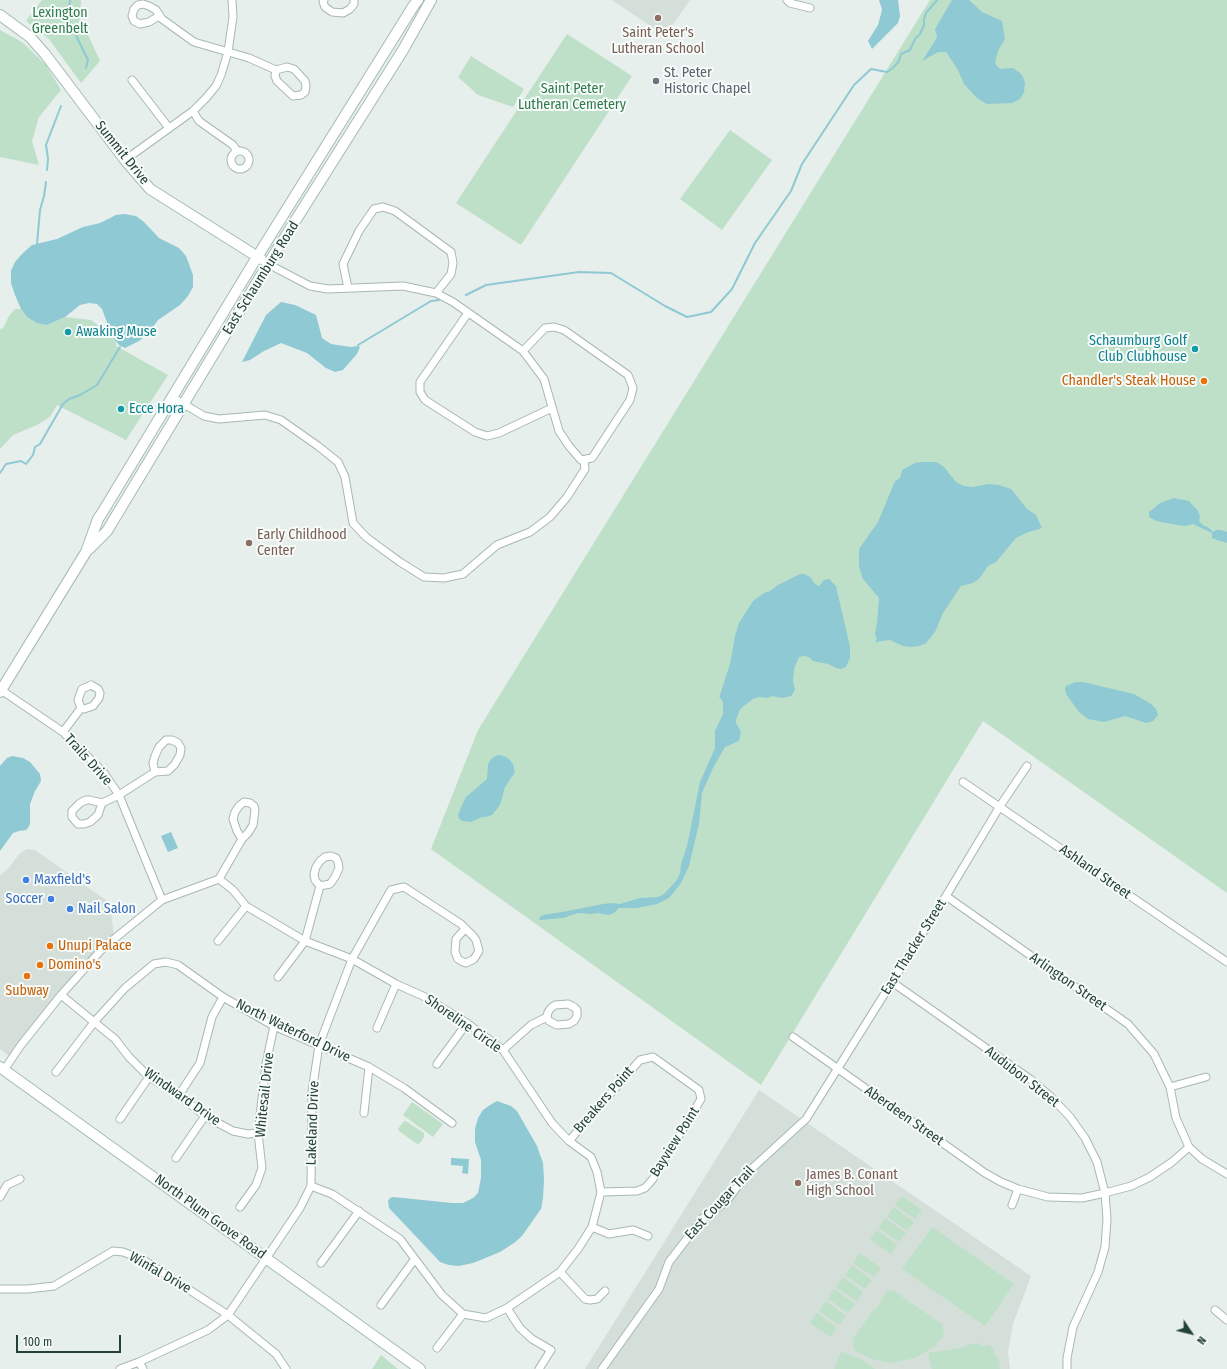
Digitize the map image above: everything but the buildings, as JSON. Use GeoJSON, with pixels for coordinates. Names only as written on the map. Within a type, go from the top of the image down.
{"type":"FeatureCollection","features":[{"type":"Feature","properties":{"kind":"main road","name":"East Schaumburg Road"},"geometry":{"type":"LineString","coordinates":[[1,691],[86,552],[98,519],[257,257],[418,0]]}},
{"type":"Feature","properties":{"kind":"main road","name":"East Schaumburg Road"},"geometry":{"type":"LineString","coordinates":[[86,552],[107,531],[268,264],[403,50],[431,0]]}},
{"type":"Feature","properties":{"kind":"main road","name":"Summit Drive"},"geometry":{"type":"LineString","coordinates":[[0,15],[30,37],[45,54],[125,160],[150,189],[268,264]]}},
{"type":"Feature","properties":{"kind":"main road","name":"North Plum Grove Road"},"geometry":{"type":"LineString","coordinates":[[2,1068],[420,1369]]}},
{"type":"Feature","properties":{"kind":"street"},"geometry":{"type":"LineString","coordinates":[[125,160],[193,111],[216,86],[228,52],[233,17],[232,0]]}},
{"type":"Feature","properties":{"kind":"street"},"geometry":{"type":"LineString","coordinates":[[324,0],[323,2],[325,7],[332,12],[343,13],[350,9],[354,4],[354,0]]}},
{"type":"Feature","properties":{"kind":"street"},"geometry":{"type":"LineString","coordinates":[[787,0],[790,3],[810,8]]}},
{"type":"Feature","properties":{"kind":"street"},"geometry":{"type":"LineString","coordinates":[[159,16],[194,42],[249,58],[276,70],[287,68],[294,69],[305,81],[305,92],[301,95],[293,96],[290,94],[277,81],[275,76],[276,70]]}},
{"type":"Feature","properties":{"kind":"street"},"geometry":{"type":"LineString","coordinates":[[132,80],[169,128]]}},
{"type":"Feature","properties":{"kind":"street"},"geometry":{"type":"LineString","coordinates":[[193,111],[200,120],[233,145],[237,151]]}},
{"type":"Feature","properties":{"kind":"street"},"geometry":{"type":"LineString","coordinates":[[348,288],[343,264],[359,231],[374,209],[383,207],[395,211],[451,252],[453,263],[451,274],[436,293]]}},
{"type":"Feature","properties":{"kind":"street"},"geometry":{"type":"LineString","coordinates":[[172,397],[204,416],[219,419],[265,415],[281,420],[318,446],[338,462],[345,477],[354,523],[366,537],[400,562],[424,577],[444,578],[463,574],[497,545],[530,532],[550,516],[567,497],[585,469],[583,460],[569,446],[559,431],[544,379],[524,351],[453,302],[436,293],[403,286],[328,289],[310,286],[268,264]]}},
{"type":"Feature","properties":{"kind":"street"},"geometry":{"type":"LineString","coordinates":[[468,313],[420,382],[420,392],[425,400],[475,432],[487,436],[499,433],[552,408]]}},
{"type":"Feature","properties":{"kind":"street"},"geometry":{"type":"LineString","coordinates":[[524,351],[545,328],[554,327],[564,330],[628,375],[633,388],[630,400],[592,458],[583,460]]}},
{"type":"Feature","properties":{"kind":"street","name":"Trails Drive"},"geometry":{"type":"LineString","coordinates":[[1,691],[63,732],[104,773],[119,795],[162,900]]}},
{"type":"Feature","properties":{"kind":"street"},"geometry":{"type":"LineString","coordinates":[[63,732],[81,708]]}},
{"type":"Feature","properties":{"kind":"street"},"geometry":{"type":"LineString","coordinates":[[102,803],[119,795],[155,772],[168,771],[175,764],[180,755],[181,748],[178,743],[172,740],[166,740],[159,747],[154,756],[153,763],[155,772]]}},
{"type":"Feature","properties":{"kind":"street","name":"East Thacker Street"},"geometry":{"type":"LineString","coordinates":[[798,1126],[806,1119],[838,1069],[946,896],[1000,806],[1027,766]]}},
{"type":"Feature","properties":{"kind":"street","name":"Ashland Street"},"geometry":{"type":"LineString","coordinates":[[963,782],[1227,962]]}},
{"type":"Feature","properties":{"kind":"street"},"geometry":{"type":"LineString","coordinates":[[2,1068],[61,995],[103,948],[162,900],[219,879],[242,840],[253,825],[255,810],[254,806],[250,803],[244,802],[239,806],[233,819],[242,840]]}},
{"type":"Feature","properties":{"kind":"street","name":"Shoreline Circle"},"geometry":{"type":"LineString","coordinates":[[219,879],[233,890],[246,906],[305,941],[352,959],[396,984],[423,996],[467,1023],[503,1050],[552,1123],[569,1141],[590,1157],[597,1172],[601,1192],[592,1227],[578,1249],[560,1272],[507,1308],[486,1318],[463,1314]]}},
{"type":"Feature","properties":{"kind":"street"},"geometry":{"type":"LineString","coordinates":[[278,977],[305,941],[320,886]]}},
{"type":"Feature","properties":{"kind":"street","name":"Lakeland Drive"},"geometry":{"type":"LineString","coordinates":[[120,1369],[139,1362],[208,1330],[228,1315],[300,1208],[312,1186],[312,1092],[319,1045],[352,959],[391,890],[404,887],[461,924],[465,929]]}},
{"type":"Feature","properties":{"kind":"street","name":"Arlington Street"},"geometry":{"type":"LineString","coordinates":[[946,896],[1128,1024],[1154,1054],[1170,1087],[1176,1118],[1189,1147],[1202,1159],[1227,1174]]}},
{"type":"Feature","properties":{"kind":"street"},"geometry":{"type":"LineString","coordinates":[[218,941],[246,906]]}},
{"type":"Feature","properties":{"kind":"street"},"geometry":{"type":"LineString","coordinates":[[465,929],[474,938],[479,948],[477,956],[472,961],[466,963],[460,961],[455,952],[456,939],[465,929]]}},
{"type":"Feature","properties":{"kind":"street","name":"North Waterford Drive"},"geometry":{"type":"LineString","coordinates":[[56,1072],[95,1021],[125,988],[154,964],[166,962],[178,965],[223,997],[274,1026],[368,1068],[404,1088],[452,1123]]}},
{"type":"Feature","properties":{"kind":"street","name":"Audubon Street"},"geometry":{"type":"LineString","coordinates":[[892,982],[1030,1079],[1051,1097],[1070,1117],[1085,1138],[1097,1162],[1105,1193],[1107,1219],[1105,1247],[1098,1272],[1073,1327],[1067,1358],[1067,1369]]}},
{"type":"Feature","properties":{"kind":"street"},"geometry":{"type":"LineString","coordinates":[[377,1028],[396,984]]}},
{"type":"Feature","properties":{"kind":"street","name":"Windward Drive"},"geometry":{"type":"LineString","coordinates":[[61,995],[115,1038],[129,1057],[149,1077],[179,1095],[205,1116],[233,1131],[248,1134],[258,1133]]}},
{"type":"Feature","properties":{"kind":"street"},"geometry":{"type":"LineString","coordinates":[[179,1095],[200,1063],[212,1017],[223,997]]}},
{"type":"Feature","properties":{"kind":"street"},"geometry":{"type":"LineString","coordinates":[[503,1050],[531,1025],[547,1017]]}},
{"type":"Feature","properties":{"kind":"street"},"geometry":{"type":"LineString","coordinates":[[437,1064],[467,1023]]}},
{"type":"Feature","properties":{"kind":"street","name":"Whitesail Drive"},"geometry":{"type":"LineString","coordinates":[[240,1207],[256,1185],[262,1168],[258,1133],[266,1064],[274,1026]]}},
{"type":"Feature","properties":{"kind":"street","name":"Aberdeen Street"},"geometry":{"type":"LineString","coordinates":[[793,1037],[985,1173],[1018,1189],[1048,1197],[1062,1198],[1082,1198],[1105,1193],[1131,1186],[1150,1177],[1172,1162],[1189,1147]]}},
{"type":"Feature","properties":{"kind":"street","name":"Breakers Point"},"geometry":{"type":"LineString","coordinates":[[569,1141],[640,1060],[654,1057],[699,1090],[701,1099]]}},
{"type":"Feature","properties":{"kind":"street"},"geometry":{"type":"LineString","coordinates":[[364,1112],[368,1068]]}},
{"type":"Feature","properties":{"kind":"street"},"geometry":{"type":"LineString","coordinates":[[120,1119],[149,1077]]}},
{"type":"Feature","properties":{"kind":"street"},"geometry":{"type":"LineString","coordinates":[[1170,1087],[1206,1077]]}},
{"type":"Feature","properties":{"kind":"street","name":"Bayview Point"},"geometry":{"type":"LineString","coordinates":[[601,1192],[637,1191],[645,1188],[653,1179],[701,1099]]}},
{"type":"Feature","properties":{"kind":"street"},"geometry":{"type":"LineString","coordinates":[[176,1158],[205,1116]]}},
{"type":"Feature","properties":{"kind":"street","name":"East Cougar Trail"},"geometry":{"type":"LineString","coordinates":[[602,1369],[659,1289],[669,1262],[703,1218],[726,1202],[747,1173],[798,1126]]}},
{"type":"Feature","properties":{"kind":"street"},"geometry":{"type":"LineString","coordinates":[[0,1197],[7,1185],[20,1179]]}},
{"type":"Feature","properties":{"kind":"street"},"geometry":{"type":"LineString","coordinates":[[312,1186],[332,1194],[400,1240],[442,1295],[463,1314],[437,1348]]}},
{"type":"Feature","properties":{"kind":"street"},"geometry":{"type":"LineString","coordinates":[[1012,1205],[1018,1189]]}},
{"type":"Feature","properties":{"kind":"street"},"geometry":{"type":"LineString","coordinates":[[321,1263],[358,1211]]}},
{"type":"Feature","properties":{"kind":"street"},"geometry":{"type":"LineString","coordinates":[[592,1227],[609,1234],[633,1230],[648,1236]]}},
{"type":"Feature","properties":{"kind":"street","name":"Winfal Drive"},"geometry":{"type":"LineString","coordinates":[[0,1289],[28,1289],[54,1286],[113,1251],[123,1252],[142,1260],[228,1315],[276,1354],[286,1369]]}},
{"type":"Feature","properties":{"kind":"street"},"geometry":{"type":"LineString","coordinates":[[380,1306],[414,1260]]}},
{"type":"Feature","properties":{"kind":"street"},"geometry":{"type":"LineString","coordinates":[[560,1272],[585,1299],[597,1299],[605,1291]]}},
{"type":"Feature","properties":{"kind":"street"},"geometry":{"type":"LineString","coordinates":[[507,1308],[520,1328],[532,1339],[551,1350],[539,1369]]}},
{"type":"Feature","properties":{"kind":"street"},"geometry":{"type":"LineString","coordinates":[[1215,1310],[1227,1320]]}},
{"type":"Feature","properties":{"kind":"street"},"geometry":{"type":"LineString","coordinates":[[139,1362],[143,1369]]}},
{"type":"Feature","properties":{"kind":"shaded area","name":"Saint Peter's Lutheran School"},"geometry":{"type":"Polygon","coordinates":[[[612,0],[690,0],[665,36],[612,0]]]}},
{"type":"Feature","properties":{"kind":"shaded area"},"geometry":{"type":"Polygon","coordinates":[[[27,849],[35,850],[110,903],[114,937],[11,1057],[0,1049],[0,875],[9,868],[19,854],[27,849]]]}},
{"type":"Feature","properties":{"kind":"shaded area","name":"James B. Conant High School"},"geometry":{"type":"Polygon","coordinates":[[[759,1090],[1031,1276],[1013,1324],[1008,1352],[1010,1369],[585,1369],[759,1090]]]}},
{"type":"Feature","properties":{"kind":"green space","name":"Lexington Greenbelt"},"geometry":{"type":"Polygon","coordinates":[[[42,0],[81,0],[80,17],[100,61],[81,83],[49,39],[26,21],[42,0]]]}},
{"type":"Feature","properties":{"kind":"green space"},"geometry":{"type":"Polygon","coordinates":[[[930,0],[1227,0],[1227,893],[983,721],[761,1085],[431,849],[478,730],[930,0]]]}},
{"type":"Feature","properties":{"kind":"green space"},"geometry":{"type":"Polygon","coordinates":[[[0,30],[22,42],[46,65],[61,90],[39,117],[32,141],[39,165],[0,157],[0,30]]]}},
{"type":"Feature","properties":{"kind":"green space","name":"Saint Peter Lutheran Cemetery"},"geometry":{"type":"Polygon","coordinates":[[[567,34],[632,76],[521,245],[456,203],[567,34]]]}},
{"type":"Feature","properties":{"kind":"green space"},"geometry":{"type":"Polygon","coordinates":[[[471,56],[524,89],[513,107],[478,95],[458,77],[471,56]]]}},
{"type":"Feature","properties":{"kind":"green space"},"geometry":{"type":"Polygon","coordinates":[[[730,130],[772,160],[722,230],[680,199],[730,130]]]}},
{"type":"Feature","properties":{"kind":"green space"},"geometry":{"type":"Polygon","coordinates":[[[15,309],[21,309],[27,317],[47,325],[65,317],[91,320],[112,336],[116,341],[116,346],[168,375],[126,440],[57,405],[50,417],[37,425],[13,435],[0,449],[0,329],[3,328],[9,316],[15,309]]]}},
{"type":"Feature","properties":{"kind":"green space"},"geometry":{"type":"Polygon","coordinates":[[[412,1102],[443,1124],[433,1137],[403,1115],[412,1102]]]}},
{"type":"Feature","properties":{"kind":"green space"},"geometry":{"type":"Polygon","coordinates":[[[406,1121],[424,1133],[424,1137],[420,1143],[417,1144],[399,1131],[398,1129],[403,1122],[406,1121]]]}},
{"type":"Feature","properties":{"kind":"green space"},"geometry":{"type":"Polygon","coordinates":[[[902,1196],[922,1210],[915,1219],[895,1205],[902,1196]]]}},
{"type":"Feature","properties":{"kind":"green space"},"geometry":{"type":"Polygon","coordinates":[[[894,1207],[914,1222],[907,1231],[887,1216],[894,1207]]]}},
{"type":"Feature","properties":{"kind":"green space"},"geometry":{"type":"Polygon","coordinates":[[[885,1218],[906,1233],[899,1242],[879,1228],[885,1218]]]}},
{"type":"Feature","properties":{"kind":"green space"},"geometry":{"type":"Polygon","coordinates":[[[932,1227],[1014,1284],[985,1326],[902,1269],[932,1227]]]}},
{"type":"Feature","properties":{"kind":"green space"},"geometry":{"type":"Polygon","coordinates":[[[877,1230],[897,1245],[891,1254],[870,1239],[877,1230]]]}},
{"type":"Feature","properties":{"kind":"green space"},"geometry":{"type":"Polygon","coordinates":[[[860,1253],[881,1268],[874,1277],[853,1263],[860,1253]]]}},
{"type":"Feature","properties":{"kind":"green space"},"geometry":{"type":"Polygon","coordinates":[[[852,1265],[872,1280],[865,1289],[845,1275],[852,1265]]]}},
{"type":"Feature","properties":{"kind":"green space"},"geometry":{"type":"Polygon","coordinates":[[[843,1277],[863,1292],[857,1301],[836,1287],[843,1277]]]}},
{"type":"Feature","properties":{"kind":"green space"},"geometry":{"type":"Polygon","coordinates":[[[834,1289],[855,1304],[848,1313],[828,1299],[834,1289]]]}},
{"type":"Feature","properties":{"kind":"green space"},"geometry":{"type":"Polygon","coordinates":[[[894,1290],[942,1324],[944,1336],[934,1347],[915,1358],[892,1363],[872,1359],[855,1351],[852,1340],[874,1309],[875,1310],[887,1291],[894,1290]]]}},
{"type":"Feature","properties":{"kind":"green space"},"geometry":{"type":"Polygon","coordinates":[[[826,1301],[846,1316],[839,1325],[819,1311],[826,1301]]]}},
{"type":"Feature","properties":{"kind":"green space"},"geometry":{"type":"Polygon","coordinates":[[[817,1313],[837,1328],[831,1337],[810,1323],[817,1313]]]}},
{"type":"Feature","properties":{"kind":"green space"},"geometry":{"type":"Polygon","coordinates":[[[979,1343],[980,1345],[984,1346],[989,1345],[994,1349],[995,1356],[999,1358],[1000,1369],[932,1369],[928,1353],[966,1347],[967,1345],[979,1343]]]}},
{"type":"Feature","properties":{"kind":"green space"},"geometry":{"type":"Polygon","coordinates":[[[841,1351],[861,1359],[875,1369],[834,1369],[841,1351]]]}},
{"type":"Feature","properties":{"kind":"green space"},"geometry":{"type":"Polygon","coordinates":[[[381,1355],[398,1369],[372,1369],[381,1355]]]}},
{"type":"Feature","properties":{"kind":"water"},"geometry":{"type":"Polygon","coordinates":[[[879,0],[898,0],[900,16],[898,23],[872,49],[868,41],[878,25],[881,14],[882,9],[879,0]]]}},
{"type":"Feature","properties":{"kind":"water"},"geometry":{"type":"Polygon","coordinates":[[[952,0],[969,0],[982,12],[1002,21],[1005,39],[998,51],[995,62],[1000,69],[1013,68],[1023,77],[1025,83],[1024,92],[1020,99],[1012,103],[987,104],[977,98],[964,84],[958,70],[946,52],[938,52],[922,61],[935,41],[937,36],[935,29],[952,0]]]}},
{"type":"Feature","properties":{"kind":"water"},"geometry":{"type":"Polygon","coordinates":[[[124,214],[136,216],[159,238],[179,248],[186,256],[193,275],[193,287],[188,296],[180,305],[158,320],[147,335],[125,348],[119,345],[112,336],[102,309],[97,304],[89,303],[80,305],[65,317],[47,325],[37,323],[27,317],[21,309],[11,283],[11,271],[15,262],[22,254],[32,245],[57,239],[83,227],[100,223],[116,215],[124,214]]]}},
{"type":"Feature","properties":{"kind":"water"},"geometry":{"type":"Polygon","coordinates":[[[281,302],[295,305],[316,315],[322,338],[331,344],[351,347],[358,346],[360,347],[357,354],[343,370],[335,372],[326,368],[307,353],[281,343],[250,360],[242,362],[266,315],[281,302]]]}},
{"type":"Feature","properties":{"kind":"water"},"geometry":{"type":"Polygon","coordinates":[[[936,462],[940,464],[956,482],[964,486],[973,487],[988,484],[999,485],[1011,489],[1027,509],[1036,515],[1042,528],[1016,538],[996,562],[988,566],[979,579],[973,583],[961,586],[943,613],[935,632],[925,644],[911,647],[903,646],[890,640],[875,642],[877,639],[875,634],[879,598],[863,579],[859,567],[859,549],[878,522],[895,481],[900,478],[902,470],[915,463],[936,462]]]}},
{"type":"Feature","properties":{"kind":"water"},"geometry":{"type":"Polygon","coordinates":[[[1174,498],[1189,501],[1198,511],[1200,516],[1199,521],[1213,532],[1216,530],[1221,530],[1227,532],[1227,543],[1212,538],[1212,533],[1193,524],[1186,526],[1177,525],[1156,521],[1149,517],[1149,512],[1160,503],[1174,498]]]}},
{"type":"Feature","properties":{"kind":"water"},"geometry":{"type":"Polygon","coordinates":[[[800,574],[810,577],[815,584],[819,586],[824,580],[829,579],[836,586],[850,647],[850,658],[846,667],[841,669],[836,668],[828,664],[813,661],[809,657],[799,657],[794,669],[793,681],[795,690],[791,696],[782,698],[772,696],[768,698],[759,697],[753,699],[740,709],[736,720],[741,732],[739,741],[725,747],[713,768],[702,793],[699,824],[689,866],[681,883],[669,898],[657,904],[637,908],[619,908],[614,913],[608,915],[598,913],[578,913],[563,918],[539,919],[543,915],[603,904],[620,904],[640,898],[658,897],[664,894],[677,880],[687,846],[700,782],[715,748],[715,731],[723,714],[723,702],[719,696],[730,664],[739,623],[753,601],[764,593],[800,574]]]}},
{"type":"Feature","properties":{"kind":"water"},"geometry":{"type":"Polygon","coordinates":[[[1076,682],[1083,682],[1134,694],[1151,704],[1156,709],[1158,715],[1153,721],[1146,723],[1125,716],[1104,722],[1088,719],[1079,712],[1066,694],[1066,686],[1076,682]]]}},
{"type":"Feature","properties":{"kind":"water"},"geometry":{"type":"Polygon","coordinates":[[[498,755],[509,759],[513,764],[515,772],[505,787],[500,805],[492,815],[482,817],[471,822],[462,821],[458,815],[466,797],[487,779],[488,764],[492,758],[498,755]]]}},
{"type":"Feature","properties":{"kind":"water"},"geometry":{"type":"Polygon","coordinates":[[[12,756],[23,758],[30,762],[40,774],[41,781],[30,804],[30,824],[28,828],[26,830],[13,833],[0,851],[0,766],[7,758],[12,756]]]}},
{"type":"Feature","properties":{"kind":"water"},"geometry":{"type":"Polygon","coordinates":[[[171,832],[178,848],[168,852],[161,836],[171,832]]]}},
{"type":"Feature","properties":{"kind":"water"},"geometry":{"type":"Polygon","coordinates":[[[497,1101],[511,1106],[517,1111],[537,1146],[543,1163],[544,1179],[541,1209],[522,1236],[500,1252],[473,1263],[459,1266],[449,1265],[440,1262],[389,1208],[388,1201],[393,1197],[463,1203],[473,1198],[478,1193],[481,1178],[481,1160],[475,1142],[475,1129],[478,1118],[483,1110],[497,1101]]]}},
{"type":"Feature","properties":{"kind":"water"},"geometry":{"type":"Polygon","coordinates":[[[451,1158],[469,1159],[468,1174],[462,1173],[463,1166],[451,1165],[451,1158]]]}},
{"type":"Feature","properties":{"kind":"waterway"},"geometry":{"type":"LineString","coordinates":[[70,0],[68,19],[88,60],[86,68]]}},
{"type":"Feature","properties":{"kind":"waterway"},"geometry":{"type":"LineString","coordinates":[[466,295],[486,285],[579,272],[611,273],[665,306],[687,317],[711,312],[732,289],[755,243],[791,191],[802,164],[854,85],[871,69],[887,72],[893,68],[899,61],[901,54],[910,50],[924,25],[926,13],[937,0]]}},
{"type":"Feature","properties":{"kind":"waterway"},"geometry":{"type":"LineString","coordinates":[[47,170],[48,159],[46,145],[61,106]]}},
{"type":"Feature","properties":{"kind":"waterway"},"geometry":{"type":"LineString","coordinates":[[37,244],[40,210],[46,182]]}},
{"type":"Feature","properties":{"kind":"waterway"},"geometry":{"type":"LineString","coordinates":[[358,345],[431,301],[439,300]]}},
{"type":"Feature","properties":{"kind":"waterway"},"geometry":{"type":"LineString","coordinates":[[0,473],[6,464],[21,461],[26,464],[33,455],[35,447],[40,444],[63,404],[69,399],[80,395],[97,385],[120,347]]}},
{"type":"Feature","properties":{"kind":"place","name":"Saint Peter's Lutheran School"},"geometry":{"type":"Point","coordinates":[658,18]}},
{"type":"Feature","properties":{"kind":"place","name":"St. Peter Historic Chapel"},"geometry":{"type":"Point","coordinates":[656,81]}},
{"type":"Feature","properties":{"kind":"place","name":"Awaking Muse"},"geometry":{"type":"Point","coordinates":[68,332]}},
{"type":"Feature","properties":{"kind":"place","name":"Schaumburg Golf Club Clubhouse"},"geometry":{"type":"Point","coordinates":[1195,349]}},
{"type":"Feature","properties":{"kind":"place","name":"Chandler's Steak House"},"geometry":{"type":"Point","coordinates":[1204,381]}},
{"type":"Feature","properties":{"kind":"place","name":"Ecce Hora"},"geometry":{"type":"Point","coordinates":[121,409]}},
{"type":"Feature","properties":{"kind":"place","name":"Early Childhood Center"},"geometry":{"type":"Point","coordinates":[249,543]}},
{"type":"Feature","properties":{"kind":"place","name":"Maxfield's"},"geometry":{"type":"Point","coordinates":[26,880]}},
{"type":"Feature","properties":{"kind":"place","name":"Soccer"},"geometry":{"type":"Point","coordinates":[51,899]}},
{"type":"Feature","properties":{"kind":"place","name":"Nail Salon"},"geometry":{"type":"Point","coordinates":[70,909]}},
{"type":"Feature","properties":{"kind":"place","name":"Unupi Palace"},"geometry":{"type":"Point","coordinates":[50,946]}},
{"type":"Feature","properties":{"kind":"place","name":"Domino's"},"geometry":{"type":"Point","coordinates":[40,965]}},
{"type":"Feature","properties":{"kind":"place","name":"Subway"},"geometry":{"type":"Point","coordinates":[27,976]}},
{"type":"Feature","properties":{"kind":"place","name":"James B. Conant High School"},"geometry":{"type":"Point","coordinates":[798,1183]}}]}
